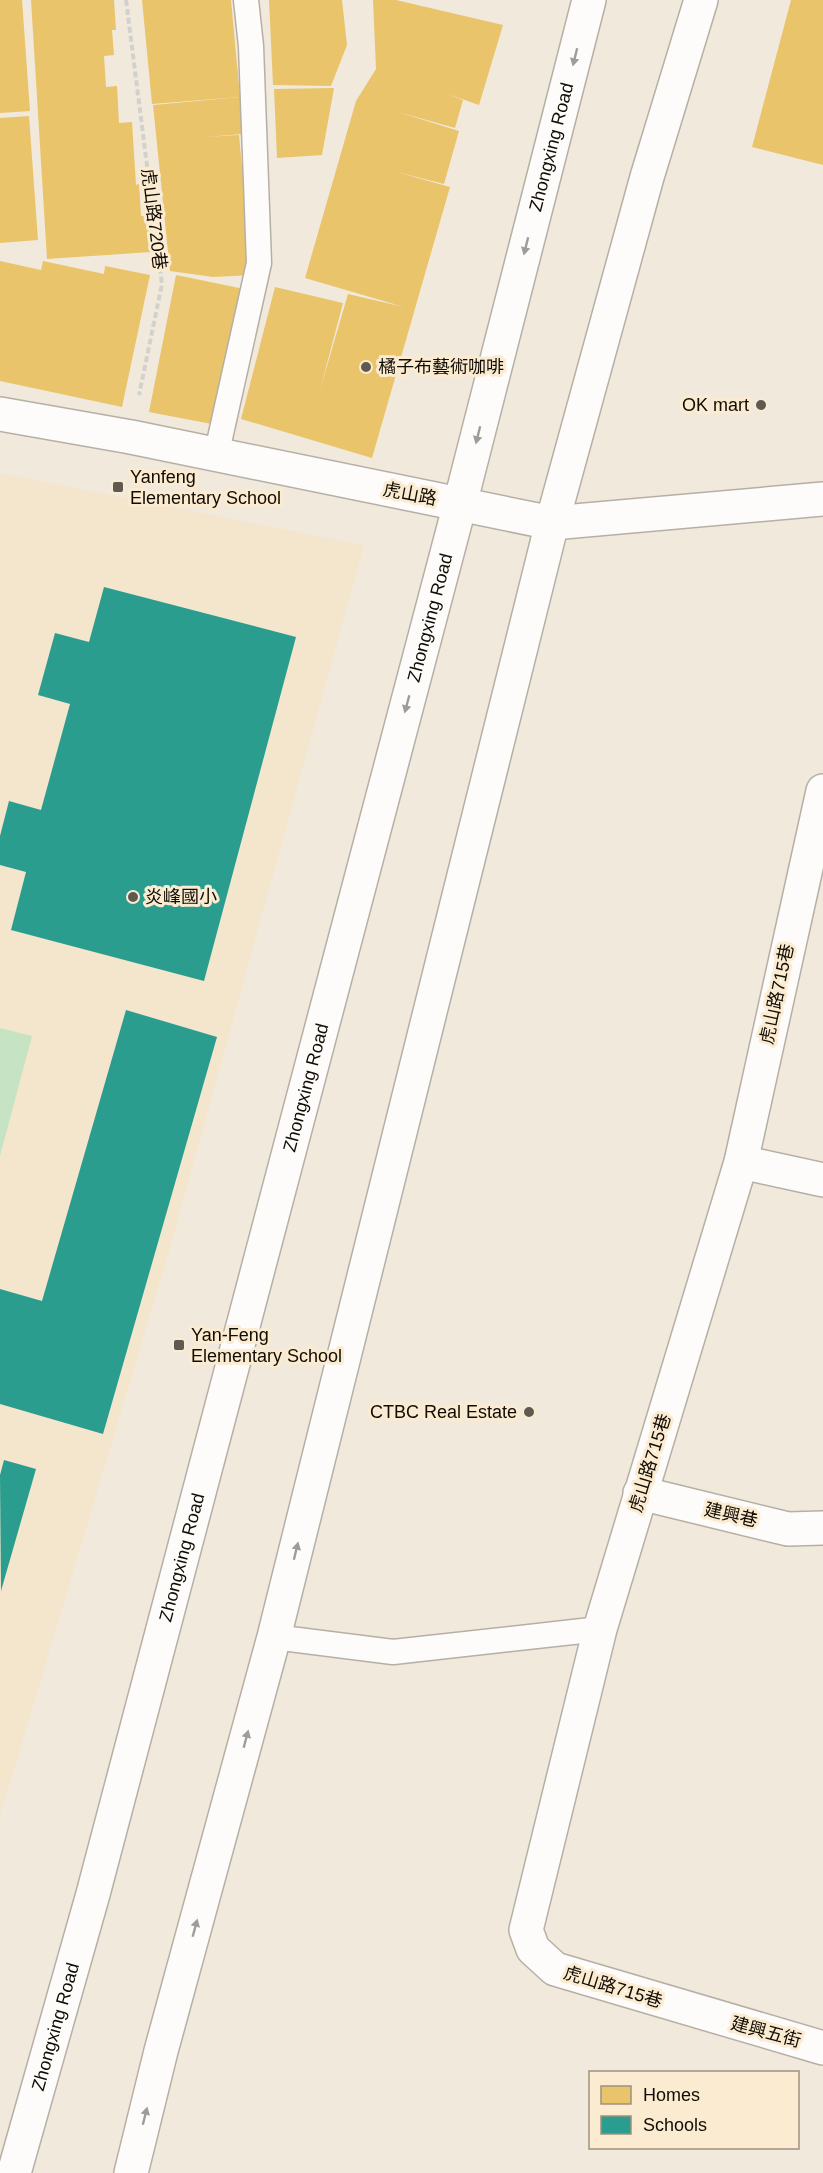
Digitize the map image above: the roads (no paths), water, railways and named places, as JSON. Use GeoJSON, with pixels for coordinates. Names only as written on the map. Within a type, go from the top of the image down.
{"type":"FeatureCollection","features":[{"type":"Feature","properties":{"kind":"street","name":"Zhongxing Road"},"geometry":{"type":"LineString","coordinates":[[14,2173],[93,1894],[460,504],[589,0]]}},
{"type":"Feature","properties":{"kind":"street"},"geometry":{"type":"LineString","coordinates":[[131,2173],[161,2051],[274,1637],[552,523],[647,177],[701,0]]}},
{"type":"Feature","properties":{"kind":"street","name":"虎山路"},"geometry":{"type":"LineString","coordinates":[[0,414],[131,437],[552,523],[823,499]]}},
{"type":"Feature","properties":{"kind":"street","name":"虎山路715巷"},"geometry":{"type":"LineString","coordinates":[[709,2016],[555,1969],[533,1949],[526,1930],[600,1629],[741,1162],[817,843],[823,791]]}},
{"type":"Feature","properties":{"kind":"street"},"geometry":{"type":"LineString","coordinates":[[741,1162],[823,1180]]}},
{"type":"Feature","properties":{"kind":"street","name":"建興巷"},"geometry":{"type":"LineString","coordinates":[[640,1493],[788,1529],[823,1528]]}},
{"type":"Feature","properties":{"kind":"street","name":"建興五街"},"geometry":{"type":"LineString","coordinates":[[709,2016],[820,2040]]}},
{"type":"Feature","properties":{"kind":"lane"},"geometry":{"type":"LineString","coordinates":[[216,456],[259,263],[251,46],[246,0]]}},
{"type":"Feature","properties":{"kind":"lane"},"geometry":{"type":"LineString","coordinates":[[274,1637],[393,1652],[600,1629]]}},
{"type":"Feature","properties":{"kind":"place","name":"橘子布藝術咖啡"},"geometry":{"type":"Point","coordinates":[366,367]}},
{"type":"Feature","properties":{"kind":"place","name":"OK mart"},"geometry":{"type":"Point","coordinates":[761,405]}},
{"type":"Feature","properties":{"kind":"place","name":"Yanfeng Elementary School"},"geometry":{"type":"Point","coordinates":[118,487]}},
{"type":"Feature","properties":{"kind":"place","name":"炎峰國小"},"geometry":{"type":"Point","coordinates":[133,897]}},
{"type":"Feature","properties":{"kind":"place","name":"Yan-Feng Elementary School"},"geometry":{"type":"Point","coordinates":[179,1345]}},
{"type":"Feature","properties":{"kind":"place","name":"CTBC Real Estate"},"geometry":{"type":"Point","coordinates":[529,1412]}}]}
